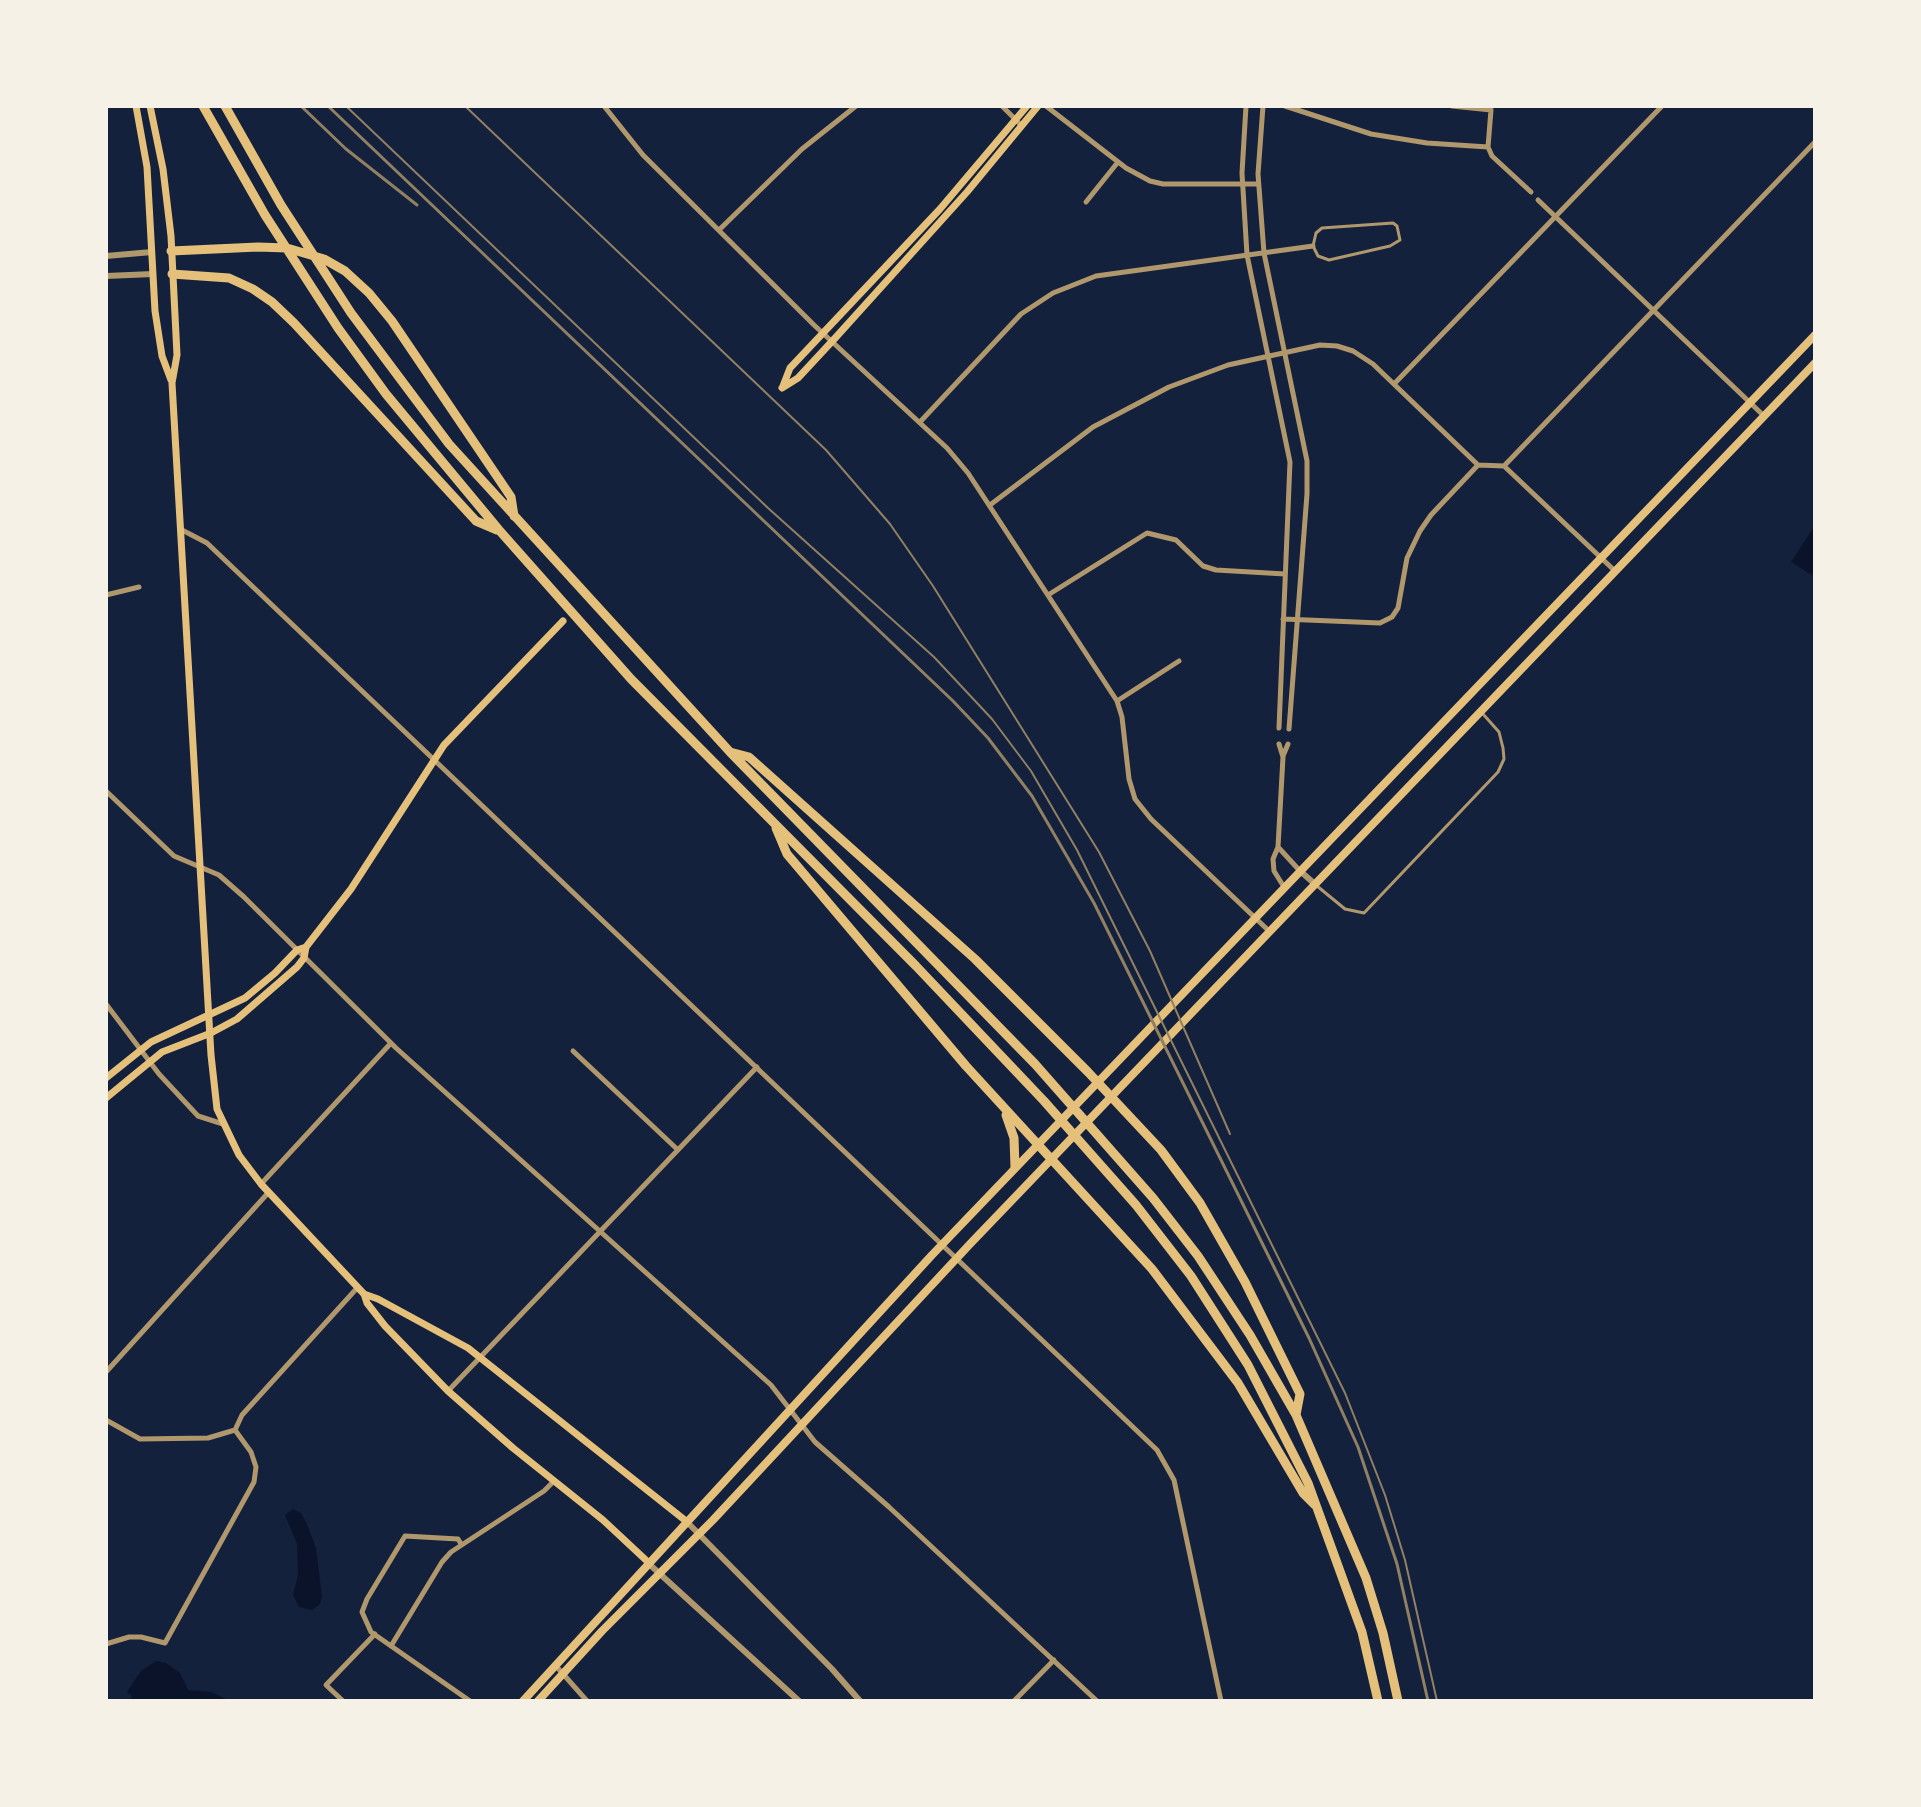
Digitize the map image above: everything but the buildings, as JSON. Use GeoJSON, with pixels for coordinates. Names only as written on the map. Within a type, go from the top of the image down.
{"type":"FeatureCollection","features":[{"type":"Feature","properties":{"kind":"highway"},"geometry":{"type":"LineString","coordinates":[[203,106],[273,227],[338,328],[386,394],[499,530],[631,679],[916,966],[1044,1101],[1168,1246],[1218,1316],[1265,1396],[1319,1508],[1362,1632],[1378,1701]]}},
{"type":"Feature","properties":{"kind":"highway"},"geometry":{"type":"LineString","coordinates":[[225,106],[281,205],[351,313],[449,444],[730,752],[894,917],[1057,1088],[1169,1216],[1226,1296],[1296,1415],[1366,1578],[1383,1633],[1398,1701]]}},
{"type":"Feature","properties":{"kind":"highway"},"geometry":{"type":"LineString","coordinates":[[171,251],[258,247],[295,250],[324,259],[358,281],[379,304],[511,497],[514,516]]}},
{"type":"Feature","properties":{"kind":"highway"},"geometry":{"type":"LineString","coordinates":[[172,274],[229,278],[272,302],[476,521],[499,530]]}},
{"type":"Feature","properties":{"kind":"highway"},"geometry":{"type":"LineString","coordinates":[[730,752],[749,757],[975,959],[1161,1150],[1188,1185],[1245,1282],[1300,1394],[1296,1415]]}},
{"type":"Feature","properties":{"kind":"highway"},"geometry":{"type":"LineString","coordinates":[[775,824],[787,854],[1000,1105],[1152,1269],[1210,1342],[1303,1493],[1319,1508]]}},
{"type":"Feature","properties":{"kind":"highway"},"geometry":{"type":"LineString","coordinates":[[1000,1105],[1013,1133],[1015,1167]]}},
{"type":"Feature","properties":{"kind":"main road"},"geometry":{"type":"LineString","coordinates":[[136,106],[145,145],[162,356],[172,383]]}},
{"type":"Feature","properties":{"kind":"main road"},"geometry":{"type":"LineString","coordinates":[[150,106],[167,199],[171,251],[177,355],[172,383],[214,1093],[223,1124],[239,1155],[268,1193],[358,1287],[385,1326],[448,1391],[603,1520],[648,1562]]}},
{"type":"Feature","properties":{"kind":"main road"},"geometry":{"type":"LineString","coordinates":[[1027,106],[1019,123],[832,341],[798,378],[782,388],[790,368],[1019,123],[1038,106]]}},
{"type":"Feature","properties":{"kind":"main road"},"geometry":{"type":"LineString","coordinates":[[152,252],[171,251]]}},
{"type":"Feature","properties":{"kind":"main road"},"geometry":{"type":"LineString","coordinates":[[153,274],[172,274]]}},
{"type":"Feature","properties":{"kind":"main road"},"geometry":{"type":"LineString","coordinates":[[523,1701],[942,1244],[1815,335]]}},
{"type":"Feature","properties":{"kind":"main road"},"geometry":{"type":"LineString","coordinates":[[538,1701],[957,1258],[1815,363]]}},
{"type":"Feature","properties":{"kind":"main road"},"geometry":{"type":"LineString","coordinates":[[106,1098],[175,1045],[211,1033],[245,1012],[283,980],[304,958],[306,947],[355,883],[434,759],[496,689],[563,621]]}},
{"type":"Feature","properties":{"kind":"main road"},"geometry":{"type":"LineString","coordinates":[[1465,699],[1481,711]]}},
{"type":"Feature","properties":{"kind":"main road"},"geometry":{"type":"LineString","coordinates":[[106,1078],[163,1035],[230,1007],[254,992],[297,950],[306,947]]}},
{"type":"Feature","properties":{"kind":"main road"},"geometry":{"type":"LineString","coordinates":[[364,1294],[450,1337],[480,1357],[686,1521]]}},
{"type":"Feature","properties":{"kind":"street"},"geometry":{"type":"LineString","coordinates":[[604,106],[643,155],[832,341],[947,448],[990,505],[1117,701],[1135,799],[1151,819],[1270,932]]}},
{"type":"Feature","properties":{"kind":"street"},"geometry":{"type":"LineString","coordinates":[[719,230],[802,149],[856,106]]}},
{"type":"Feature","properties":{"kind":"street"},"geometry":{"type":"LineString","coordinates":[[1002,106],[1019,123]]}},
{"type":"Feature","properties":{"kind":"street"},"geometry":{"type":"LineString","coordinates":[[1046,106],[1118,162],[1150,181],[1163,184],[1258,184]]}},
{"type":"Feature","properties":{"kind":"street"},"geometry":{"type":"LineString","coordinates":[[1246,106],[1242,183],[1247,255],[1289,453],[1279,728]]}},
{"type":"Feature","properties":{"kind":"street"},"geometry":{"type":"LineString","coordinates":[[1263,106],[1258,184],[1264,253],[1307,461],[1289,729]]}},
{"type":"Feature","properties":{"kind":"street"},"geometry":{"type":"LineString","coordinates":[[1285,106],[1381,136],[1488,147]]}},
{"type":"Feature","properties":{"kind":"street"},"geometry":{"type":"LineString","coordinates":[[1452,106],[1492,108],[1488,147],[1492,156],[1531,192]]}},
{"type":"Feature","properties":{"kind":"street"},"geometry":{"type":"LineString","coordinates":[[1394,384],[1662,106]]}},
{"type":"Feature","properties":{"kind":"street"},"geometry":{"type":"LineString","coordinates":[[1504,466],[1815,142]]}},
{"type":"Feature","properties":{"kind":"street"},"geometry":{"type":"LineString","coordinates":[[1086,202],[1118,162]]}},
{"type":"Feature","properties":{"kind":"street"},"geometry":{"type":"LineString","coordinates":[[1538,200],[1764,416]]}},
{"type":"Feature","properties":{"kind":"street"},"geometry":{"type":"LineString","coordinates":[[920,422],[1005,330],[1031,306],[1053,293],[1096,276],[1313,246]]}},
{"type":"Feature","properties":{"kind":"street"},"geometry":{"type":"LineString","coordinates":[[106,256],[152,252]]}},
{"type":"Feature","properties":{"kind":"street"},"geometry":{"type":"LineString","coordinates":[[106,276],[153,274]]}},
{"type":"Feature","properties":{"kind":"street"},"geometry":{"type":"LineString","coordinates":[[990,505],[1093,427],[1154,395],[1218,368],[1320,345],[1337,346],[1362,356],[1478,465],[1504,466],[1615,571]]}},
{"type":"Feature","properties":{"kind":"street"},"geometry":{"type":"LineString","coordinates":[[1283,619],[1380,623],[1392,617],[1398,608],[1407,558],[1420,531],[1478,465]]}},
{"type":"Feature","properties":{"kind":"street"},"geometry":{"type":"LineString","coordinates":[[182,530],[207,543],[957,1258],[1164,1460],[1176,1488],[1221,1701]]}},
{"type":"Feature","properties":{"kind":"street"},"geometry":{"type":"LineString","coordinates":[[1048,595],[1147,533],[1176,540],[1203,566],[1216,570],[1285,574]]}},
{"type":"Feature","properties":{"kind":"street"},"geometry":{"type":"LineString","coordinates":[[106,595],[139,587]]}},
{"type":"Feature","properties":{"kind":"street"},"geometry":{"type":"LineString","coordinates":[[1117,701],[1179,661]]}},
{"type":"Feature","properties":{"kind":"street"},"geometry":{"type":"LineString","coordinates":[[1280,712],[1292,713]]}},
{"type":"Feature","properties":{"kind":"street"},"geometry":{"type":"LineString","coordinates":[[1279,744],[1283,757]]}},
{"type":"Feature","properties":{"kind":"street"},"geometry":{"type":"LineString","coordinates":[[1284,887],[1273,865],[1278,847],[1283,757],[1288,744]]}},
{"type":"Feature","properties":{"kind":"street"},"geometry":{"type":"LineString","coordinates":[[106,791],[166,850],[181,861],[219,875],[391,1043],[771,1385],[815,1442],[1097,1701]]}},
{"type":"Feature","properties":{"kind":"street"},"geometry":{"type":"LineString","coordinates":[[1278,847],[1315,884]]}},
{"type":"Feature","properties":{"kind":"street"},"geometry":{"type":"LineString","coordinates":[[106,1004],[159,1074],[198,1116],[223,1124]]}},
{"type":"Feature","properties":{"kind":"street"},"geometry":{"type":"LineString","coordinates":[[261,1184],[391,1043]]}},
{"type":"Feature","properties":{"kind":"street"},"geometry":{"type":"LineString","coordinates":[[573,1051],[678,1150]]}},
{"type":"Feature","properties":{"kind":"street"},"geometry":{"type":"LineString","coordinates":[[448,1391],[757,1067]]}},
{"type":"Feature","properties":{"kind":"street"},"geometry":{"type":"LineString","coordinates":[[106,1372],[268,1193]]}},
{"type":"Feature","properties":{"kind":"street"},"geometry":{"type":"LineString","coordinates":[[106,1420],[140,1439],[208,1438],[235,1430],[242,1415],[358,1287]]}},
{"type":"Feature","properties":{"kind":"street"},"geometry":{"type":"LineString","coordinates":[[106,1644],[129,1637],[165,1643],[254,1482],[256,1467],[251,1452],[235,1430]]}},
{"type":"Feature","properties":{"kind":"street"},"geometry":{"type":"LineString","coordinates":[[391,1646],[442,1562],[461,1544],[510,1514],[554,1481]]}},
{"type":"Feature","properties":{"kind":"street"},"geometry":{"type":"LineString","coordinates":[[686,1521],[860,1701]]}},
{"type":"Feature","properties":{"kind":"street"},"geometry":{"type":"LineString","coordinates":[[461,1544],[458,1539],[405,1536],[362,1612],[365,1623],[375,1634],[470,1701]]}},
{"type":"Feature","properties":{"kind":"street"},"geometry":{"type":"LineString","coordinates":[[648,1562],[799,1701]]}},
{"type":"Feature","properties":{"kind":"street"},"geometry":{"type":"LineString","coordinates":[[343,1701],[326,1685],[375,1634]]}},
{"type":"Feature","properties":{"kind":"street"},"geometry":{"type":"LineString","coordinates":[[1014,1701],[1054,1660]]}},
{"type":"Feature","properties":{"kind":"street"},"geometry":{"type":"LineString","coordinates":[[556,1666],[587,1701]]}},
{"type":"Feature","properties":{"kind":"lane"},"geometry":{"type":"LineString","coordinates":[[1393,223],[1397,226],[1400,240],[1390,246],[1329,260],[1318,256],[1313,246],[1316,233],[1328,227],[1393,223]]}},
{"type":"Feature","properties":{"kind":"lane"},"geometry":{"type":"LineString","coordinates":[[1315,884],[1345,909],[1364,913],[1498,772],[1504,759],[1499,732],[1481,711]]}},
{"type":"Feature","properties":{"kind":"water"},"geometry":{"type":"Polygon","coordinates":[[[1815,525],[1815,569],[1812,575],[1791,562],[1815,525]]]}},
{"type":"Feature","properties":{"kind":"water"},"geometry":{"type":"Polygon","coordinates":[[[293,1509],[301,1513],[316,1548],[322,1596],[320,1604],[312,1610],[299,1607],[293,1595],[298,1575],[297,1544],[285,1515],[293,1509]]]}},
{"type":"Feature","properties":{"kind":"water"},"geometry":{"type":"Polygon","coordinates":[[[156,1661],[166,1663],[180,1673],[188,1690],[211,1692],[230,1701],[131,1701],[132,1696],[127,1692],[130,1687],[141,1671],[156,1661]]]}},
{"type":"Feature","properties":{"kind":"tram line"},"geometry":{"type":"LineString","coordinates":[[346,106],[768,508],[934,657],[992,719],[1031,771],[1077,850],[1345,1393],[1385,1495],[1405,1560],[1437,1701]]}},
{"type":"Feature","properties":{"kind":"tram line"},"geometry":{"type":"LineString","coordinates":[[465,106],[826,450],[890,524],[933,586],[1099,852],[1150,951],[1230,1134]]}},
{"type":"Feature","properties":{"kind":"railway"},"geometry":{"type":"LineString","coordinates":[[301,106],[346,149],[417,205]]}},
{"type":"Feature","properties":{"kind":"railway"},"geometry":{"type":"LineString","coordinates":[[328,106],[953,701],[988,738],[1032,796],[1094,903],[1309,1338],[1358,1447],[1397,1564],[1428,1701]]}}]}
